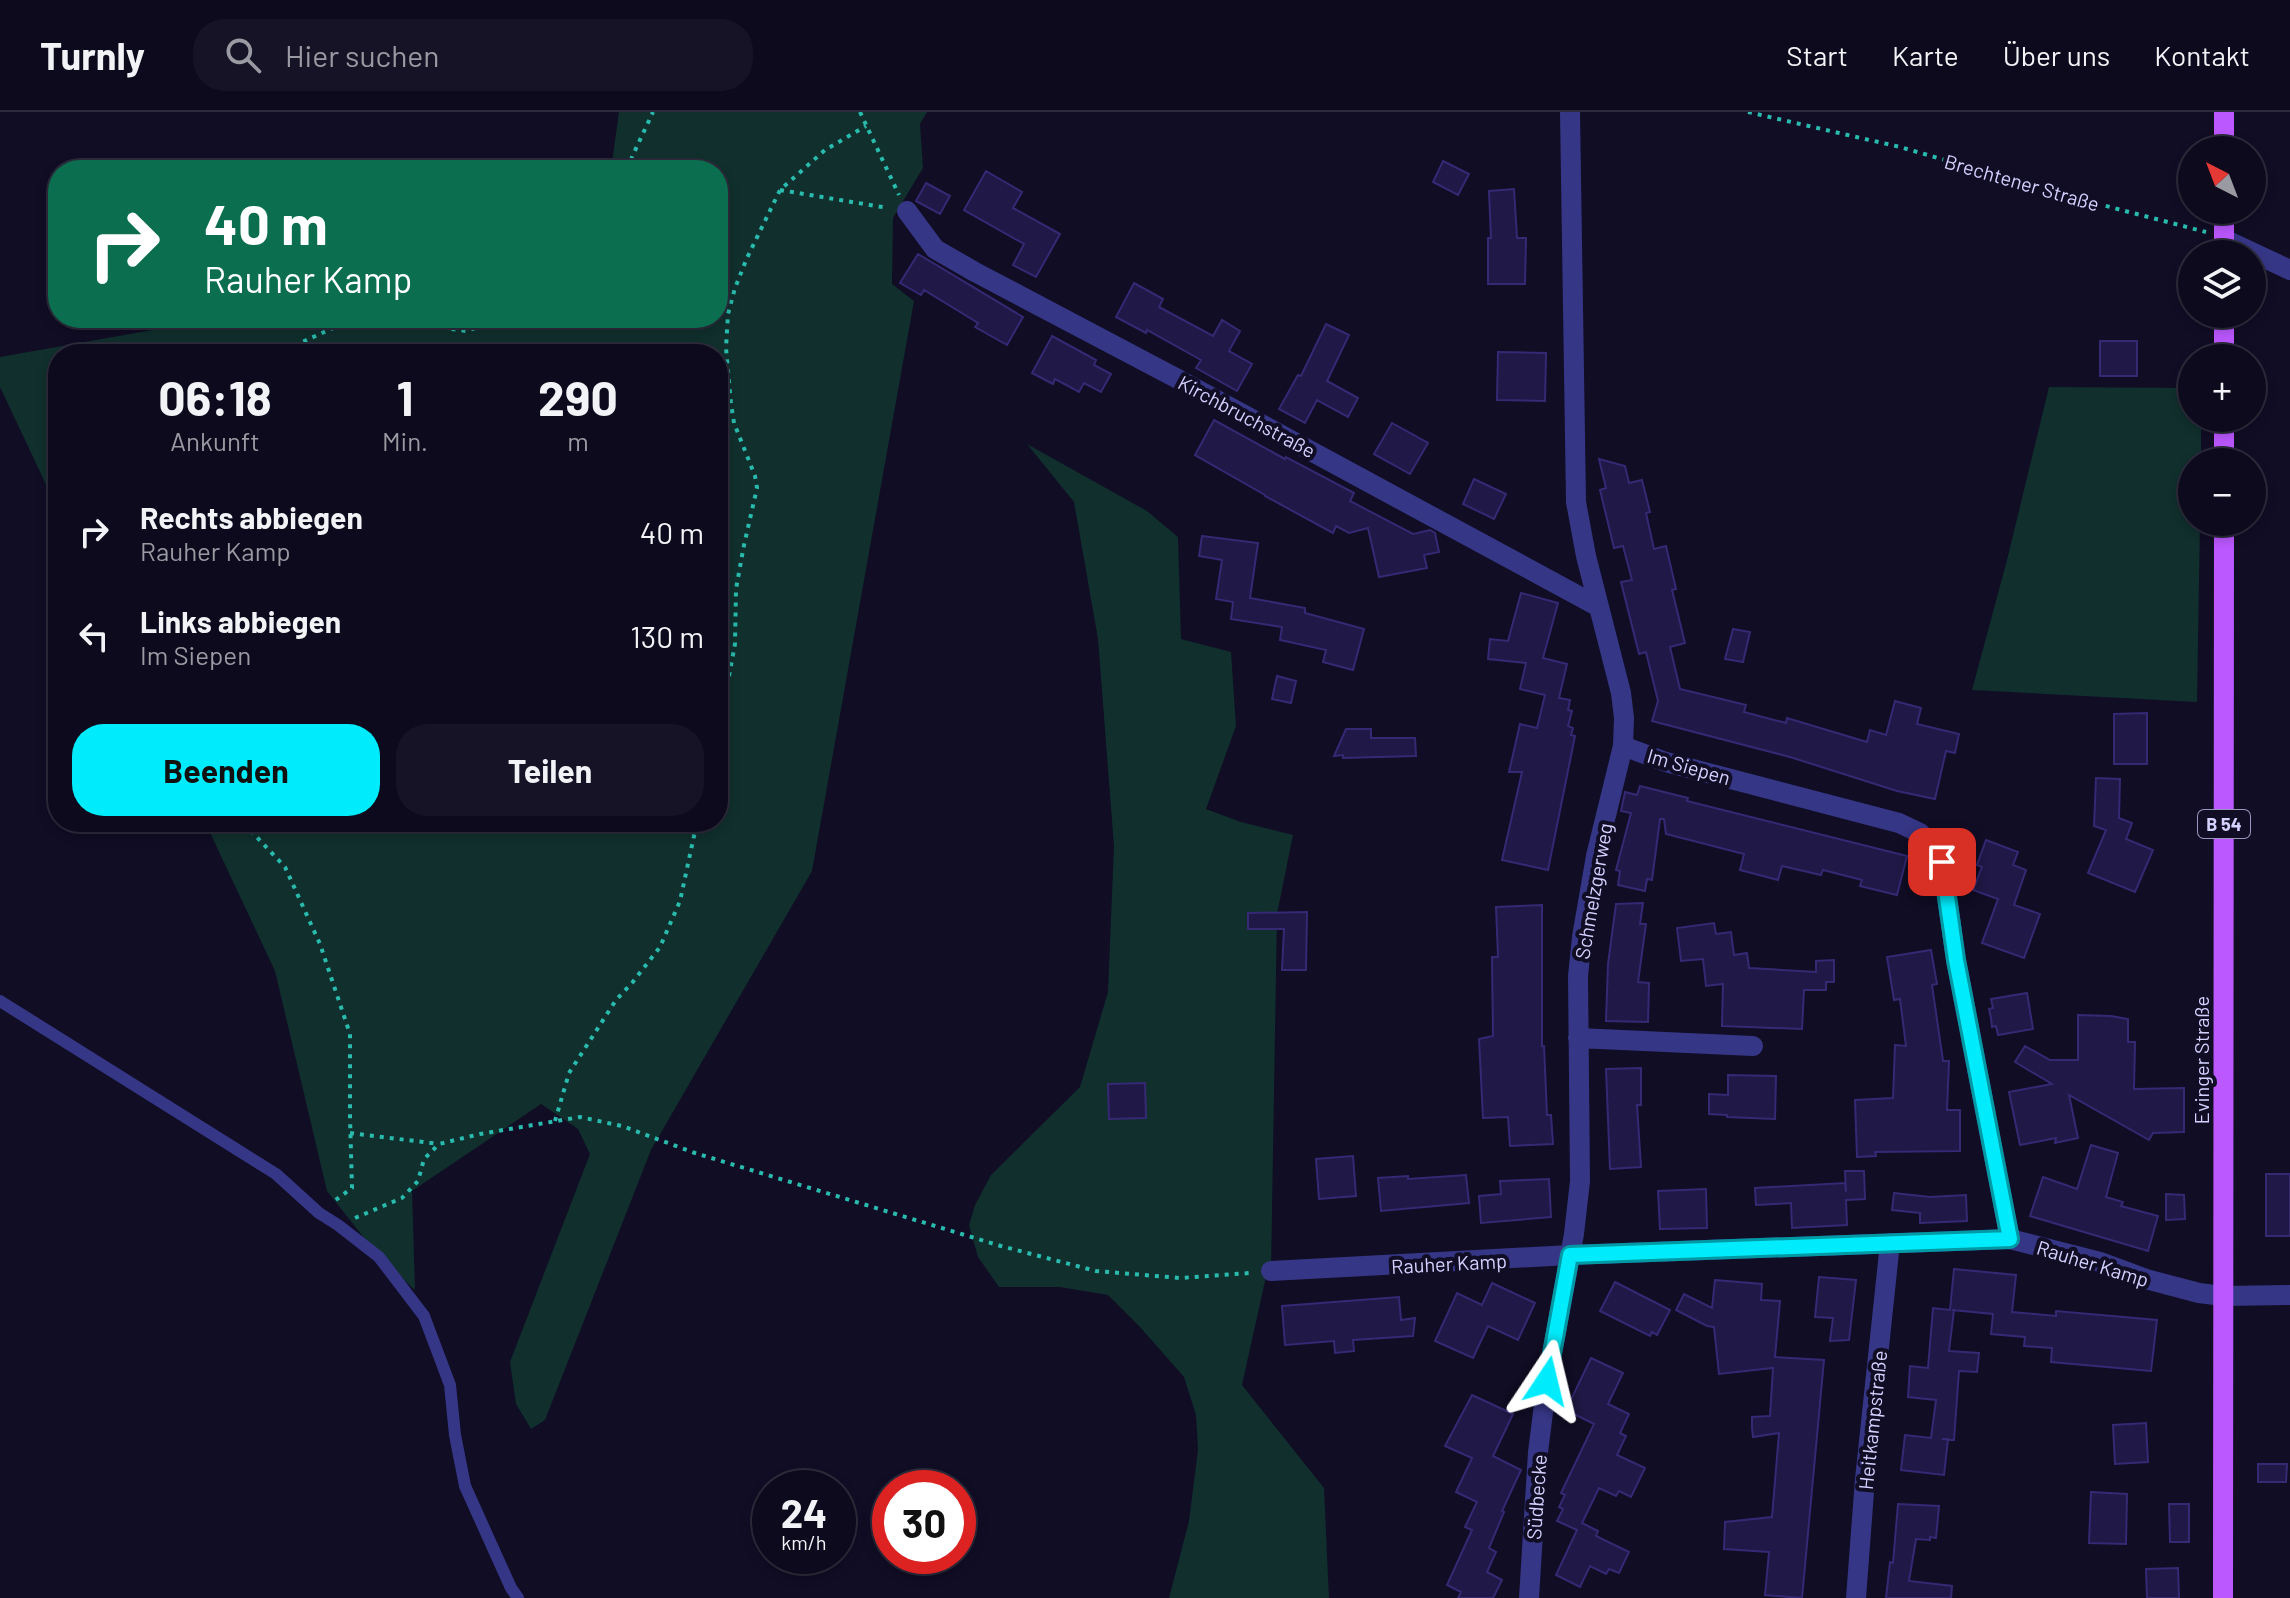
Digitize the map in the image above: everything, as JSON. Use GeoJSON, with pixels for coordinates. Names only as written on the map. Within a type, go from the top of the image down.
{"type":"FeatureCollection","features":[{"type":"Feature","properties":{"kind":"main road"},"geometry":{"type":"LineString","coordinates":[[2224,112],[2224,136]]}},
{"type":"Feature","properties":{"kind":"main road","name":"Evinger Straße"},"geometry":{"type":"LineString","coordinates":[[2223,1598],[2224,536]]}},
{"type":"Feature","properties":{"kind":"street","name":"Im Siepen"},"geometry":{"type":"LineString","coordinates":[[1570,112],[1576,502],[1586,556],[1621,693],[1623,746],[1666,762],[1899,823],[1920,833],[1934,846],[1942,862],[1956,960],[2010,1239]]}},
{"type":"Feature","properties":{"kind":"street","name":"Kirchbruchstraße"},"geometry":{"type":"LineString","coordinates":[[907,211],[935,249],[975,272],[1599,607]]}},
{"type":"Feature","properties":{"kind":"street"},"geometry":{"type":"LineString","coordinates":[[2266,261],[2290,270]]}},
{"type":"Feature","properties":{"kind":"street","name":"Schmelzgerweg"},"geometry":{"type":"LineString","coordinates":[[1570,1255],[1580,1181],[1578,976],[1582,937],[1596,856],[1623,746]]}},
{"type":"Feature","properties":{"kind":"street"},"geometry":{"type":"LineString","coordinates":[[1578,1038],[1753,1046]]}},
{"type":"Feature","properties":{"kind":"street","name":"Rauher Kamp"},"geometry":{"type":"LineString","coordinates":[[1271,1271],[1570,1255],[2010,1239],[2100,1262],[2146,1279],[2199,1293],[2223,1296],[2290,1295]]}},
{"type":"Feature","properties":{"kind":"street","name":"Heitkampstraße"},"geometry":{"type":"LineString","coordinates":[[1856,1598],[1890,1243]]}},
{"type":"Feature","properties":{"kind":"street","name":"Südbecke"},"geometry":{"type":"LineString","coordinates":[[1529,1598],[1538,1452],[1547,1381],[1570,1255]]}},
{"type":"Feature","properties":{"kind":"lane"},"geometry":{"type":"LineString","coordinates":[[0,1001],[276,1174],[319,1213],[379,1257],[424,1316],[450,1385],[465,1486],[518,1598]]}},
{"type":"Feature","properties":{"kind":"path"},"geometry":{"type":"LineString","coordinates":[[860,112],[907,211]]}},
{"type":"Feature","properties":{"kind":"path","name":"Brechtener Straße"},"geometry":{"type":"LineString","coordinates":[[1748,112],[1900,147],[2204,240]]}},
{"type":"Feature","properties":{"kind":"path"},"geometry":{"type":"LineString","coordinates":[[632,160],[651,114]]}},
{"type":"Feature","properties":{"kind":"path"},"geometry":{"type":"LineString","coordinates":[[728,314],[747,258],[780,190],[825,150],[866,126]]}},
{"type":"Feature","properties":{"kind":"path"},"geometry":{"type":"LineString","coordinates":[[780,190],[907,211]]}},
{"type":"Feature","properties":{"kind":"path"},"geometry":{"type":"LineString","coordinates":[[298,344],[333,328]]}},
{"type":"Feature","properties":{"kind":"path"},"geometry":{"type":"LineString","coordinates":[[445,328],[466,331],[475,328]]}},
{"type":"Feature","properties":{"kind":"path"},"geometry":{"type":"LineString","coordinates":[[728,370],[734,423],[757,488],[736,589],[735,644],[728,681]]}},
{"type":"Feature","properties":{"kind":"path"},"geometry":{"type":"LineString","coordinates":[[252,832],[285,867],[320,944],[350,1034],[352,1188],[319,1213]]}},
{"type":"Feature","properties":{"kind":"path"},"geometry":{"type":"LineString","coordinates":[[555,1121],[569,1073],[616,1000],[660,947],[680,901],[695,832]]}},
{"type":"Feature","properties":{"kind":"path"},"geometry":{"type":"LineString","coordinates":[[350,1133],[439,1144],[580,1117],[622,1126],[695,1153],[1001,1246],[1096,1271],[1180,1278],[1271,1271]]}},
{"type":"Feature","properties":{"kind":"path"},"geometry":{"type":"LineString","coordinates":[[338,1225],[402,1198],[418,1181],[424,1159],[439,1144]]}},
{"type":"Feature","properties":{"kind":"green space"},"geometry":{"type":"Polygon","coordinates":[[[619,112],[927,112],[920,124],[923,168],[893,218],[892,284],[914,301],[812,871],[651,1150],[545,1420],[531,1429],[516,1404],[510,1362],[590,1154],[578,1129],[541,1104],[412,1191],[415,1290],[379,1257],[327,1191],[275,971],[210,832],[728,832],[728,344],[73,344],[164,328],[728,328],[728,160],[612,160],[619,112]]]}},
{"type":"Feature","properties":{"kind":"green space"},"geometry":{"type":"Polygon","coordinates":[[[48,348],[48,489],[0,387],[0,357],[48,348]]]}},
{"type":"Feature","properties":{"kind":"green space"},"geometry":{"type":"Polygon","coordinates":[[[2049,387],[2178,388],[2178,432],[2201,432],[2201,448],[2178,448],[2178,536],[2200,536],[2197,702],[1972,690],[2049,387]]]}},
{"type":"Feature","properties":{"kind":"green space"},"geometry":{"type":"Polygon","coordinates":[[[1027,444],[1147,511],[1178,537],[1181,639],[1231,652],[1236,726],[1206,809],[1241,822],[1293,835],[1277,914],[1271,1271],[1267,1272],[1242,1385],[1324,1488],[1329,1598],[1169,1598],[1189,1521],[1198,1450],[1196,1415],[1184,1377],[1108,1295],[1060,1287],[999,1287],[978,1257],[969,1225],[975,1205],[991,1175],[1080,1087],[1108,992],[1114,846],[1098,639],[1074,502],[1027,444]]]}},
{"type":"Feature","properties":{"kind":"building"},"geometry":{"type":"Polygon","coordinates":[[[1443,161],[1469,174],[1458,195],[1433,182],[1443,161]]]}},
{"type":"Feature","properties":{"kind":"building"},"geometry":{"type":"Polygon","coordinates":[[[986,171],[1022,192],[1013,208],[1060,234],[1036,277],[1013,265],[1024,244],[964,210],[986,171]]]}},
{"type":"Feature","properties":{"kind":"building"},"geometry":{"type":"Polygon","coordinates":[[[926,183],[950,196],[940,214],[916,201],[926,183]]]}},
{"type":"Feature","properties":{"kind":"building"},"geometry":{"type":"Polygon","coordinates":[[[1514,189],[1517,238],[1526,238],[1525,284],[1488,284],[1488,238],[1491,238],[1489,191],[1514,189]]]}},
{"type":"Feature","properties":{"kind":"building"},"geometry":{"type":"Polygon","coordinates":[[[918,254],[1023,317],[1007,345],[975,327],[978,323],[924,290],[921,295],[900,283],[918,254]]]}},
{"type":"Feature","properties":{"kind":"building"},"geometry":{"type":"Polygon","coordinates":[[[1134,283],[1163,299],[1159,307],[1213,336],[1222,320],[1240,331],[1229,351],[1252,364],[1237,391],[1196,368],[1201,360],[1116,317],[1134,283]]]}},
{"type":"Feature","properties":{"kind":"building"},"geometry":{"type":"Polygon","coordinates":[[[1326,324],[1349,335],[1327,381],[1358,398],[1348,417],[1317,400],[1305,423],[1279,409],[1298,375],[1301,376],[1326,324]]]}},
{"type":"Feature","properties":{"kind":"building"},"geometry":{"type":"Polygon","coordinates":[[[1052,336],[1096,360],[1094,365],[1111,374],[1101,392],[1084,383],[1079,392],[1055,379],[1053,384],[1032,373],[1052,336]]]}},
{"type":"Feature","properties":{"kind":"building"},"geometry":{"type":"Polygon","coordinates":[[[2100,341],[2137,341],[2137,376],[2100,376],[2100,341]]]}},
{"type":"Feature","properties":{"kind":"building"},"geometry":{"type":"Polygon","coordinates":[[[1498,352],[1546,353],[1545,401],[1497,400],[1498,352]]]}},
{"type":"Feature","properties":{"kind":"building"},"geometry":{"type":"Polygon","coordinates":[[[1214,420],[1354,493],[1350,501],[1413,534],[1430,530],[1435,533],[1439,552],[1424,555],[1427,568],[1379,577],[1368,528],[1349,533],[1336,526],[1333,533],[1195,455],[1214,420]]]}},
{"type":"Feature","properties":{"kind":"building"},"geometry":{"type":"Polygon","coordinates":[[[1392,423],[1428,443],[1410,474],[1374,454],[1392,423]]]}},
{"type":"Feature","properties":{"kind":"building"},"geometry":{"type":"Polygon","coordinates":[[[1599,459],[1625,466],[1629,483],[1642,480],[1654,549],[1666,546],[1676,589],[1672,590],[1685,643],[1670,647],[1680,689],[1746,705],[1744,712],[1786,723],[1787,718],[1867,742],[1870,730],[1886,735],[1895,701],[1921,708],[1917,724],[1959,734],[1955,753],[1946,751],[1935,799],[1652,721],[1658,701],[1646,652],[1639,654],[1621,582],[1632,580],[1623,546],[1614,548],[1600,490],[1606,488],[1599,459]]]}},
{"type":"Feature","properties":{"kind":"building"},"geometry":{"type":"Polygon","coordinates":[[[1474,479],[1506,494],[1494,519],[1463,504],[1474,479]]]}},
{"type":"Feature","properties":{"kind":"building"},"geometry":{"type":"Polygon","coordinates":[[[1202,536],[1258,543],[1250,598],[1305,608],[1305,613],[1364,629],[1353,670],[1323,662],[1326,650],[1280,640],[1282,627],[1231,619],[1233,602],[1216,599],[1222,560],[1199,556],[1202,536]]]}},
{"type":"Feature","properties":{"kind":"building"},"geometry":{"type":"Polygon","coordinates":[[[1521,593],[1558,603],[1543,658],[1567,664],[1559,698],[1570,700],[1568,710],[1572,711],[1568,726],[1573,728],[1571,735],[1575,736],[1548,870],[1502,860],[1522,772],[1509,772],[1520,724],[1537,728],[1545,695],[1520,689],[1526,663],[1488,659],[1490,639],[1508,641],[1521,593]]]}},
{"type":"Feature","properties":{"kind":"building"},"geometry":{"type":"Polygon","coordinates":[[[1733,629],[1750,632],[1743,662],[1725,659],[1733,629]]]}},
{"type":"Feature","properties":{"kind":"building"},"geometry":{"type":"Polygon","coordinates":[[[1277,676],[1296,681],[1291,703],[1272,699],[1277,676]]]}},
{"type":"Feature","properties":{"kind":"building"},"geometry":{"type":"Polygon","coordinates":[[[2147,713],[2147,764],[2114,764],[2114,714],[2147,713]]]}},
{"type":"Feature","properties":{"kind":"building"},"geometry":{"type":"Polygon","coordinates":[[[1346,729],[1371,729],[1371,738],[1415,738],[1416,756],[1334,756],[1346,729]]]}},
{"type":"Feature","properties":{"kind":"building"},"geometry":{"type":"Polygon","coordinates":[[[2096,778],[2120,779],[2119,818],[2132,823],[2126,839],[2153,850],[2135,892],[2088,873],[2106,830],[2094,826],[2096,778]]]}},
{"type":"Feature","properties":{"kind":"building"},"geometry":{"type":"Polygon","coordinates":[[[1640,786],[1688,798],[1687,801],[1907,856],[1897,895],[1860,886],[1862,880],[1823,870],[1821,875],[1782,866],[1778,880],[1740,870],[1744,854],[1666,834],[1664,819],[1660,819],[1652,880],[1647,879],[1645,891],[1618,885],[1620,871],[1616,870],[1631,813],[1621,811],[1625,792],[1637,795],[1640,786]]]}},
{"type":"Feature","properties":{"kind":"building"},"geometry":{"type":"Polygon","coordinates":[[[1986,840],[2018,852],[2013,865],[2026,870],[2014,905],[2040,914],[2024,958],[1982,943],[1998,899],[1973,890],[1982,867],[1977,865],[1986,840]]]}},
{"type":"Feature","properties":{"kind":"building"},"geometry":{"type":"Polygon","coordinates":[[[1643,903],[1640,924],[1646,924],[1638,982],[1649,983],[1648,1022],[1606,1021],[1608,964],[1616,904],[1643,903]]]}},
{"type":"Feature","properties":{"kind":"building"},"geometry":{"type":"Polygon","coordinates":[[[1542,905],[1542,1046],[1547,1115],[1551,1115],[1553,1144],[1510,1146],[1508,1117],[1483,1118],[1479,1039],[1493,1036],[1492,957],[1498,957],[1496,907],[1542,905]]]}},
{"type":"Feature","properties":{"kind":"building"},"geometry":{"type":"Polygon","coordinates":[[[1307,912],[1306,970],[1282,970],[1284,929],[1248,929],[1248,913],[1307,912]]]}},
{"type":"Feature","properties":{"kind":"building"},"geometry":{"type":"Polygon","coordinates":[[[1714,923],[1716,934],[1731,932],[1734,955],[1747,953],[1749,968],[1816,972],[1816,961],[1834,960],[1834,982],[1826,982],[1826,990],[1804,990],[1802,1029],[1722,1026],[1723,984],[1706,986],[1703,959],[1681,961],[1677,928],[1714,923]]]}},
{"type":"Feature","properties":{"kind":"building"},"geometry":{"type":"Polygon","coordinates":[[[1931,950],[1937,984],[1932,985],[1943,1061],[1949,1061],[1947,1110],[1960,1110],[1960,1151],[1875,1152],[1876,1156],[1857,1157],[1855,1100],[1893,1098],[1895,1045],[1906,1046],[1900,999],[1894,1000],[1887,957],[1931,950]]]}},
{"type":"Feature","properties":{"kind":"building"},"geometry":{"type":"Polygon","coordinates":[[[2027,993],[2033,1029],[1998,1035],[1996,1026],[1992,1027],[1991,999],[2027,993]]]}},
{"type":"Feature","properties":{"kind":"building"},"geometry":{"type":"Polygon","coordinates":[[[2078,1015],[2128,1019],[2128,1042],[2135,1042],[2134,1089],[2184,1088],[2184,1132],[2153,1133],[2149,1140],[2069,1095],[2078,1138],[2055,1143],[2056,1138],[2020,1145],[2009,1092],[2052,1084],[2015,1062],[2025,1046],[2050,1060],[2078,1060],[2078,1015]]]}},
{"type":"Feature","properties":{"kind":"building"},"geometry":{"type":"Polygon","coordinates":[[[1641,1068],[1641,1105],[1637,1105],[1641,1167],[1610,1169],[1606,1069],[1641,1068]]]}},
{"type":"Feature","properties":{"kind":"building"},"geometry":{"type":"Polygon","coordinates":[[[1728,1075],[1776,1076],[1775,1119],[1709,1114],[1709,1094],[1728,1095],[1728,1075]]]}},
{"type":"Feature","properties":{"kind":"building"},"geometry":{"type":"Polygon","coordinates":[[[1145,1083],[1146,1118],[1109,1119],[1108,1084],[1145,1083]]]}},
{"type":"Feature","properties":{"kind":"building"},"geometry":{"type":"Polygon","coordinates":[[[2091,1145],[2118,1153],[2106,1197],[2123,1202],[2121,1206],[2158,1216],[2148,1251],[2030,1216],[2043,1177],[2077,1189],[2091,1145]]]}},
{"type":"Feature","properties":{"kind":"building"},"geometry":{"type":"Polygon","coordinates":[[[1353,1156],[1356,1196],[1319,1199],[1316,1159],[1353,1156]]]}},
{"type":"Feature","properties":{"kind":"building"},"geometry":{"type":"Polygon","coordinates":[[[1845,1171],[1864,1171],[1865,1199],[1846,1200],[1847,1225],[1792,1228],[1791,1203],[1756,1205],[1755,1188],[1845,1183],[1846,1192],[1845,1171]]]}},
{"type":"Feature","properties":{"kind":"building"},"geometry":{"type":"Polygon","coordinates":[[[2266,1174],[2290,1174],[2290,1236],[2266,1236],[2266,1174]]]}},
{"type":"Feature","properties":{"kind":"building"},"geometry":{"type":"Polygon","coordinates":[[[1466,1175],[1469,1203],[1381,1211],[1378,1178],[1466,1175]]]}},
{"type":"Feature","properties":{"kind":"building"},"geometry":{"type":"Polygon","coordinates":[[[1549,1179],[1551,1217],[1481,1223],[1479,1196],[1501,1194],[1500,1181],[1549,1179]]]}},
{"type":"Feature","properties":{"kind":"building"},"geometry":{"type":"Polygon","coordinates":[[[1706,1189],[1707,1228],[1660,1229],[1658,1191],[1706,1189]]]}},
{"type":"Feature","properties":{"kind":"building"},"geometry":{"type":"Polygon","coordinates":[[[1894,1193],[1930,1197],[1966,1195],[1967,1221],[1920,1223],[1920,1213],[1892,1210],[1894,1193]]]}},
{"type":"Feature","properties":{"kind":"building"},"geometry":{"type":"Polygon","coordinates":[[[2166,1194],[2184,1195],[2185,1219],[2166,1220],[2166,1194]]]}},
{"type":"Feature","properties":{"kind":"building"},"geometry":{"type":"Polygon","coordinates":[[[1954,1269],[2016,1275],[2012,1312],[2056,1316],[2056,1311],[2157,1320],[2151,1371],[2051,1362],[2052,1348],[2024,1346],[2025,1337],[1991,1334],[1993,1314],[1954,1310],[1949,1351],[1979,1353],[1977,1372],[1959,1371],[1954,1440],[1948,1439],[1944,1475],[1901,1470],[1905,1435],[1931,1438],[1936,1400],[1908,1397],[1910,1366],[1928,1368],[1933,1308],[1950,1310],[1954,1269]]]}},
{"type":"Feature","properties":{"kind":"building"},"geometry":{"type":"Polygon","coordinates":[[[1819,1277],[1856,1280],[1849,1340],[1830,1341],[1833,1318],[1815,1317],[1819,1277]]]}},
{"type":"Feature","properties":{"kind":"building"},"geometry":{"type":"Polygon","coordinates":[[[1715,1280],[1762,1284],[1761,1300],[1780,1301],[1775,1357],[1824,1360],[1802,1598],[1765,1595],[1769,1552],[1724,1549],[1725,1522],[1772,1517],[1779,1433],[1753,1437],[1752,1428],[1752,1417],[1770,1416],[1773,1368],[1719,1374],[1714,1327],[1676,1310],[1684,1294],[1712,1308],[1715,1280]]]}},
{"type":"Feature","properties":{"kind":"building"},"geometry":{"type":"Polygon","coordinates":[[[1615,1282],[1670,1310],[1657,1335],[1652,1332],[1650,1336],[1600,1311],[1615,1282]]]}},
{"type":"Feature","properties":{"kind":"building"},"geometry":{"type":"Polygon","coordinates":[[[1492,1283],[1535,1303],[1518,1340],[1488,1326],[1473,1358],[1435,1341],[1457,1293],[1482,1305],[1492,1283]]]}},
{"type":"Feature","properties":{"kind":"building"},"geometry":{"type":"Polygon","coordinates":[[[1399,1297],[1401,1320],[1415,1318],[1413,1336],[1353,1340],[1354,1351],[1335,1353],[1334,1341],[1285,1345],[1282,1306],[1399,1297]]]}},
{"type":"Feature","properties":{"kind":"building"},"geometry":{"type":"Polygon","coordinates":[[[1591,1358],[1623,1373],[1608,1404],[1629,1414],[1620,1433],[1626,1436],[1617,1455],[1645,1468],[1631,1497],[1619,1491],[1616,1496],[1599,1488],[1582,1523],[1598,1531],[1596,1536],[1629,1552],[1619,1573],[1609,1569],[1606,1574],[1590,1566],[1580,1587],[1556,1575],[1577,1530],[1557,1521],[1565,1495],[1561,1493],[1594,1424],[1566,1410],[1591,1358]]]}},
{"type":"Feature","properties":{"kind":"building"},"geometry":{"type":"Polygon","coordinates":[[[1472,1395],[1513,1414],[1493,1456],[1521,1470],[1489,1548],[1496,1552],[1487,1572],[1502,1580],[1493,1598],[1458,1598],[1461,1592],[1447,1585],[1472,1530],[1465,1527],[1477,1502],[1456,1492],[1472,1458],[1445,1446],[1472,1395]]]}},
{"type":"Feature","properties":{"kind":"building"},"geometry":{"type":"Polygon","coordinates":[[[2146,1423],[2148,1462],[2115,1464],[2113,1425],[2146,1423]]]}},
{"type":"Feature","properties":{"kind":"building"},"geometry":{"type":"Polygon","coordinates":[[[2258,1464],[2287,1464],[2286,1482],[2258,1482],[2258,1464]]]}},
{"type":"Feature","properties":{"kind":"building"},"geometry":{"type":"Polygon","coordinates":[[[2091,1492],[2127,1494],[2126,1544],[2089,1543],[2091,1492]]]}},
{"type":"Feature","properties":{"kind":"building"},"geometry":{"type":"Polygon","coordinates":[[[1898,1504],[1939,1506],[1936,1538],[1916,1539],[1909,1581],[1952,1586],[1951,1598],[1886,1598],[1890,1562],[1893,1563],[1898,1504]]]}},
{"type":"Feature","properties":{"kind":"building"},"geometry":{"type":"Polygon","coordinates":[[[2169,1504],[2189,1504],[2189,1542],[2170,1542],[2169,1504]]]}},
{"type":"Feature","properties":{"kind":"building"},"geometry":{"type":"Polygon","coordinates":[[[2178,1568],[2179,1598],[2147,1598],[2146,1569],[2178,1568]]]}},
{"type":"Feature","properties":{"kind":"route"},"geometry":{"type":"LineString","coordinates":[[1547,1381],[1570,1255],[2010,1239],[1956,960],[1942,862]]}}]}
